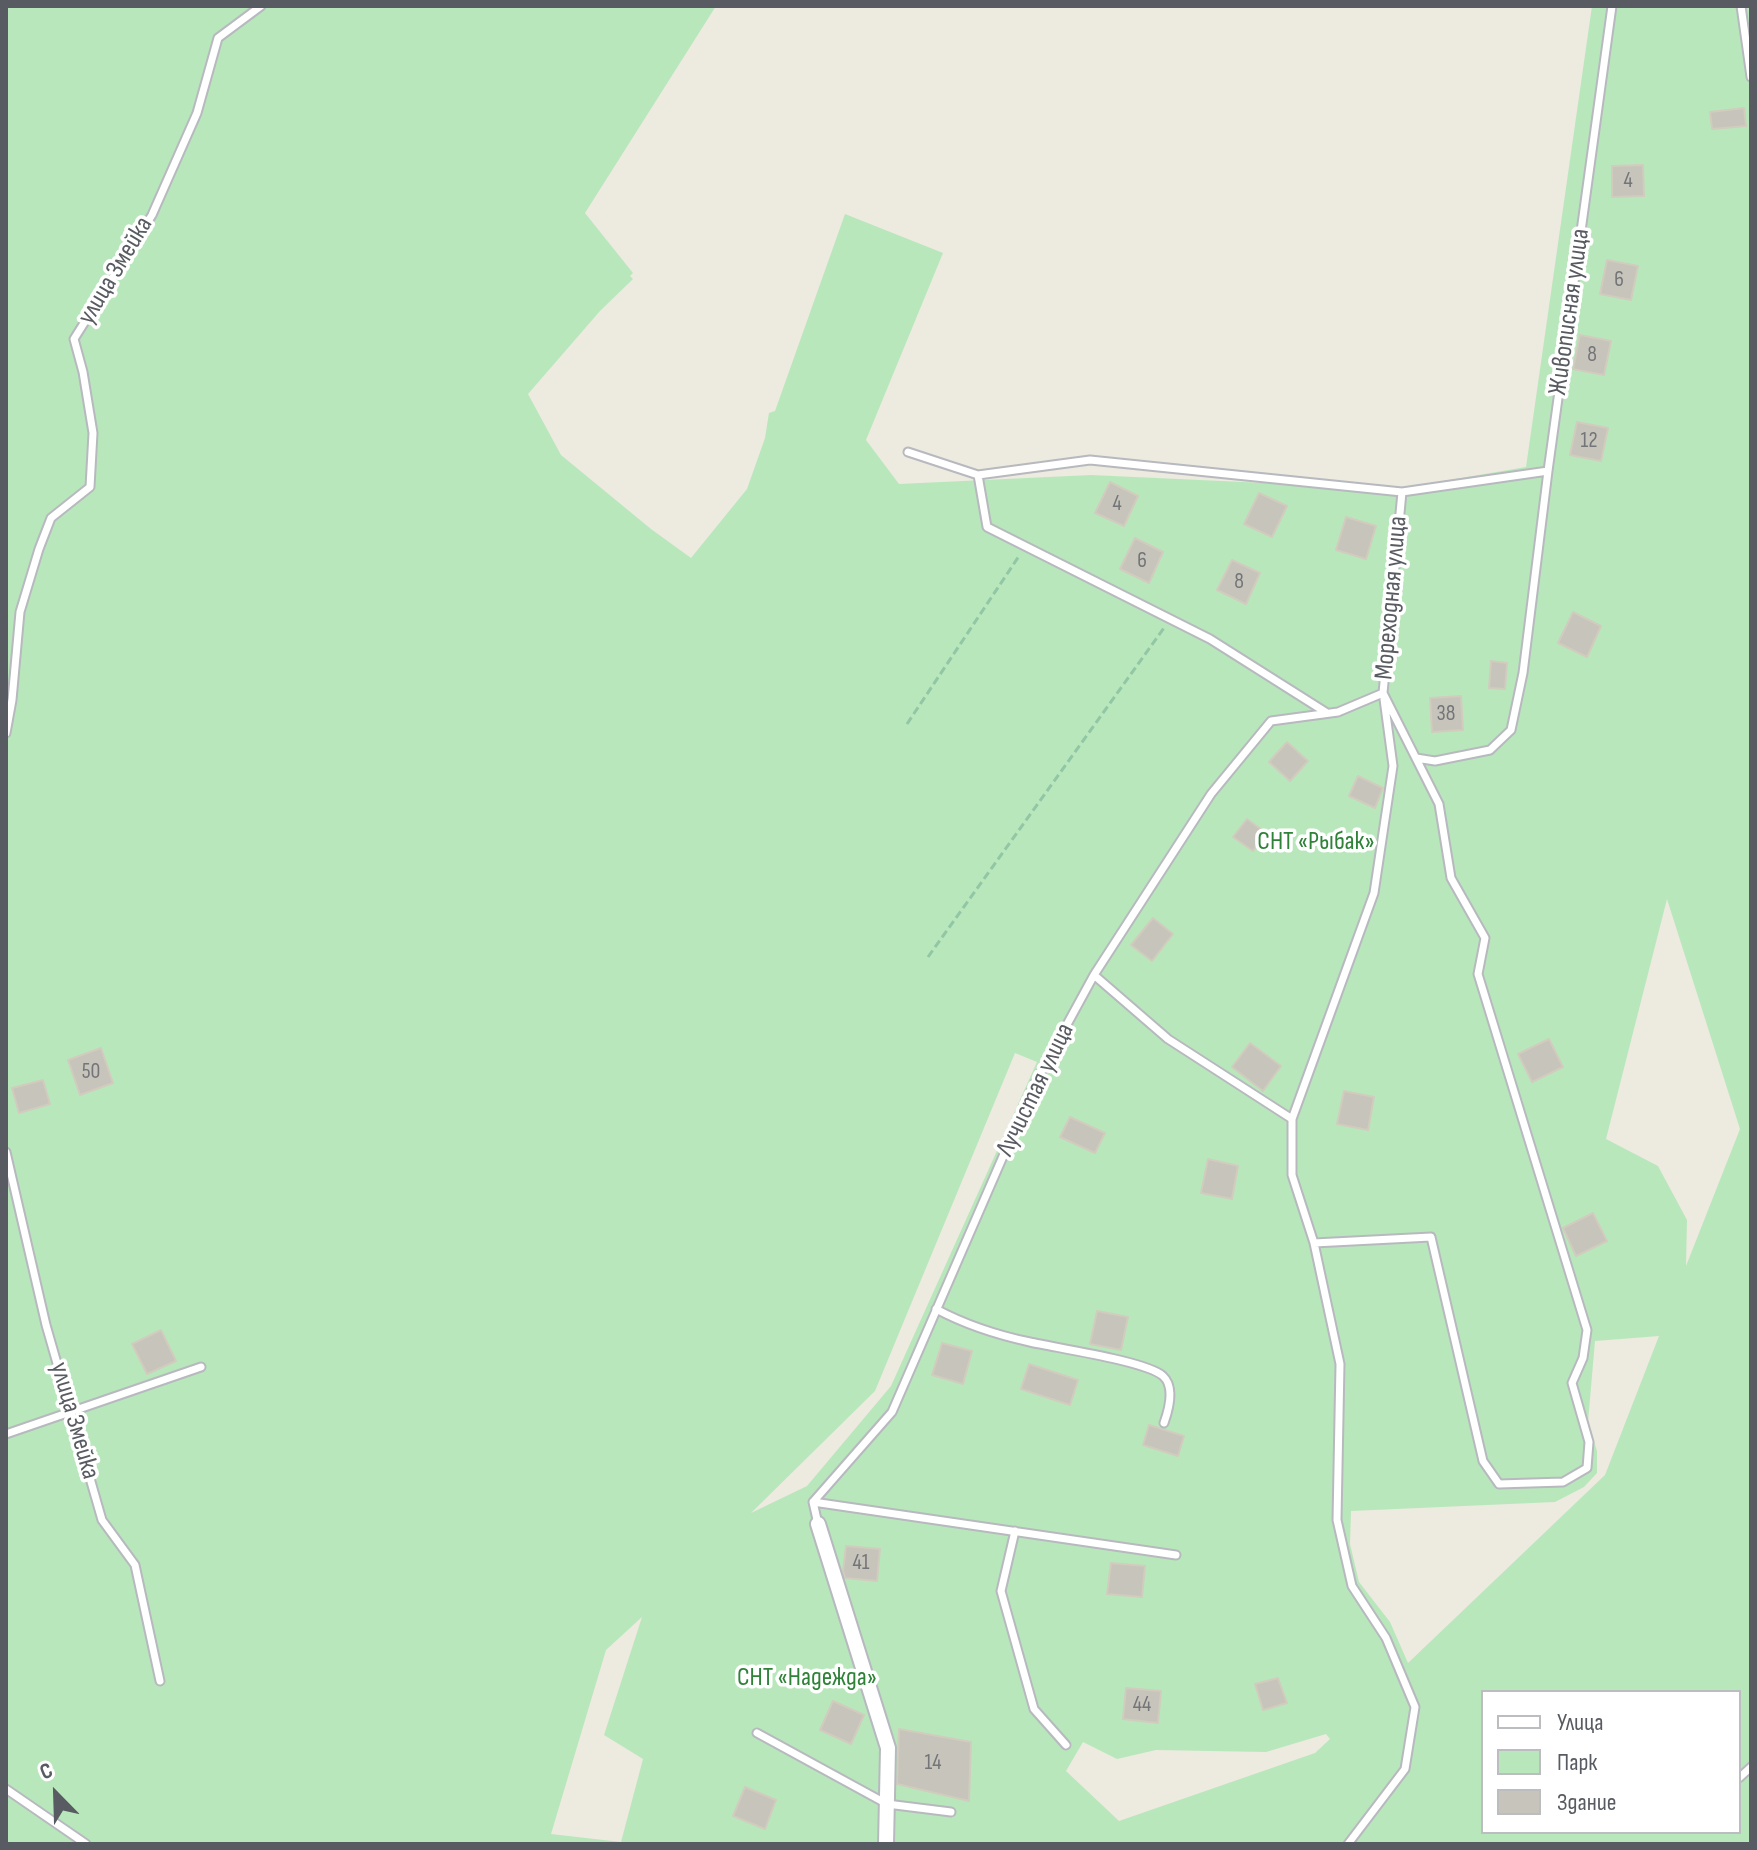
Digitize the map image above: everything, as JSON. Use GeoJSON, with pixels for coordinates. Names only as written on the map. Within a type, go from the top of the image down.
{"type":"FeatureCollection","features":[{"type":"Feature","properties":{"kind":"street"},"geometry":{"type":"LineString","coordinates":[[818,1524],[888,1748],[886,1844]]}},
{"type":"Feature","properties":{"kind":"lane","name":"улица Змейка"},"geometry":{"type":"LineString","coordinates":[[6,733],[20,612],[39,549],[51,518],[90,487],[93,433],[74,339],[152,215],[197,113],[218,38],[261,6]]}},
{"type":"Feature","properties":{"kind":"lane","name":"Живописная улица"},"geometry":{"type":"LineString","coordinates":[[1416,758],[1435,761],[1490,750],[1511,730],[1523,673],[1612,6]]}},
{"type":"Feature","properties":{"kind":"lane"},"geometry":{"type":"LineString","coordinates":[[1741,6],[1751,77]]}},
{"type":"Feature","properties":{"kind":"lane"},"geometry":{"type":"LineString","coordinates":[[908,452],[978,475],[1090,460],[1402,492],[1548,471]]}},
{"type":"Feature","properties":{"kind":"lane"},"geometry":{"type":"LineString","coordinates":[[978,475],[987,527],[1210,639],[1327,713]]}},
{"type":"Feature","properties":{"kind":"lane","name":"Мореходная улица"},"geometry":{"type":"LineString","coordinates":[[1327,713],[1338,712],[1383,693],[1402,492]]}},
{"type":"Feature","properties":{"kind":"lane"},"geometry":{"type":"LineString","coordinates":[[1314,1243],[1431,1237],[1483,1461],[1499,1484],[1563,1482],[1587,1468],[1589,1442],[1572,1383],[1583,1358],[1587,1330],[1478,974],[1485,938],[1451,878],[1439,804],[1383,693]]}},
{"type":"Feature","properties":{"kind":"lane"},"geometry":{"type":"LineString","coordinates":[[1348,1844],[1405,1769],[1415,1707],[1386,1638],[1352,1586],[1337,1520],[1340,1364],[1314,1243],[1292,1175],[1292,1119],[1374,893],[1393,766],[1383,693]]}},
{"type":"Feature","properties":{"kind":"lane","name":"Лучистая улица"},"geometry":{"type":"LineString","coordinates":[[813,1502],[892,1412],[1034,1085],[1094,975],[1211,794],[1271,721],[1327,713]]}},
{"type":"Feature","properties":{"kind":"lane"},"geometry":{"type":"LineString","coordinates":[[1094,975],[1168,1039],[1292,1119]]}},
{"type":"Feature","properties":{"kind":"lane","name":"улица Змейка"},"geometry":{"type":"LineString","coordinates":[[6,1152],[46,1325],[102,1520],[135,1565],[160,1681]]}},
{"type":"Feature","properties":{"kind":"lane"},"geometry":{"type":"LineString","coordinates":[[936,1309],[965,1324],[1026,1341],[1142,1366],[1162,1375],[1170,1387],[1164,1423]]}},
{"type":"Feature","properties":{"kind":"lane"},"geometry":{"type":"LineString","coordinates":[[6,1434],[201,1367]]}},
{"type":"Feature","properties":{"kind":"lane"},"geometry":{"type":"LineString","coordinates":[[818,1524],[813,1502],[1176,1555]]}},
{"type":"Feature","properties":{"kind":"lane"},"geometry":{"type":"LineString","coordinates":[[1015,1531],[1001,1591],[1034,1709],[1066,1745]]}},
{"type":"Feature","properties":{"kind":"lane"},"geometry":{"type":"LineString","coordinates":[[757,1733],[887,1804],[951,1812]]}},
{"type":"Feature","properties":{"kind":"lane"},"geometry":{"type":"LineString","coordinates":[[6,1789],[86,1844]]}},
{"type":"Feature","properties":{"kind":"path"},"geometry":{"type":"LineString","coordinates":[[907,724],[1026,546]]}},
{"type":"Feature","properties":{"kind":"path"},"geometry":{"type":"LineString","coordinates":[[928,957],[1171,619]]}},
{"type":"Feature","properties":{"kind":"green space","name":"СНТ «Рыбак»"},"geometry":{"type":"Polygon","coordinates":[[[6,6],[716,6],[585,213],[633,273],[630,276],[633,279],[600,311],[528,394],[561,455],[691,558],[747,489],[765,438],[769,413],[775,411],[845,214],[943,253],[866,440],[899,484],[1091,475],[1396,489],[1526,467],[1592,6],[1751,6],[1751,1844],[6,1844],[6,6]],[[1667,899],[1606,1139],[1658,1166],[1687,1220],[1686,1266],[1740,1129],[1667,899]],[[1015,1053],[875,1391],[751,1513],[807,1486],[891,1386],[1037,1062],[1015,1053]],[[1659,1336],[1595,1341],[1588,1422],[1597,1451],[1597,1473],[1584,1487],[1555,1502],[1351,1511],[1350,1544],[1359,1582],[1390,1622],[1408,1663],[1605,1475],[1659,1336]],[[642,1617],[606,1650],[551,1834],[621,1842],[643,1759],[604,1735],[642,1617]],[[1326,1734],[1266,1752],[1156,1750],[1117,1759],[1083,1742],[1066,1771],[1119,1821],[1315,1753],[1330,1739],[1326,1734]]]}},
{"type":"Feature","properties":{"kind":"building"},"geometry":{"type":"Polygon","coordinates":[[[1744,108],[1746,126],[1712,129],[1710,112],[1744,108]]]}},
{"type":"Feature","properties":{"kind":"building"},"geometry":{"type":"Polygon","coordinates":[[[1643,165],[1644,196],[1612,197],[1612,166],[1643,165]]]}},
{"type":"Feature","properties":{"kind":"building"},"geometry":{"type":"Polygon","coordinates":[[[1607,260],[1638,266],[1631,300],[1600,294],[1607,260]]]}},
{"type":"Feature","properties":{"kind":"building"},"geometry":{"type":"Polygon","coordinates":[[[1580,335],[1611,341],[1604,375],[1573,369],[1580,335]]]}},
{"type":"Feature","properties":{"kind":"building"},"geometry":{"type":"Polygon","coordinates":[[[1577,422],[1608,428],[1601,461],[1570,455],[1577,422]]]}},
{"type":"Feature","properties":{"kind":"building"},"geometry":{"type":"Polygon","coordinates":[[[1110,482],[1138,496],[1124,526],[1095,513],[1110,482]]]}},
{"type":"Feature","properties":{"kind":"building"},"geometry":{"type":"Polygon","coordinates":[[[1259,493],[1287,506],[1272,537],[1244,524],[1259,493]]]}},
{"type":"Feature","properties":{"kind":"building"},"geometry":{"type":"Polygon","coordinates":[[[1346,517],[1376,526],[1366,559],[1336,550],[1346,517]]]}},
{"type":"Feature","properties":{"kind":"building"},"geometry":{"type":"Polygon","coordinates":[[[1135,538],[1163,552],[1149,583],[1120,569],[1135,538]]]}},
{"type":"Feature","properties":{"kind":"building"},"geometry":{"type":"Polygon","coordinates":[[[1232,560],[1260,573],[1246,604],[1217,590],[1232,560]]]}},
{"type":"Feature","properties":{"kind":"building"},"geometry":{"type":"Polygon","coordinates":[[[1573,612],[1601,626],[1587,657],[1558,643],[1573,612]]]}},
{"type":"Feature","properties":{"kind":"building"},"geometry":{"type":"Polygon","coordinates":[[[1491,661],[1507,663],[1505,689],[1489,688],[1491,661]]]}},
{"type":"Feature","properties":{"kind":"building"},"geometry":{"type":"Polygon","coordinates":[[[1461,696],[1463,730],[1432,732],[1430,698],[1461,696]]]}},
{"type":"Feature","properties":{"kind":"building"},"geometry":{"type":"Polygon","coordinates":[[[1287,742],[1308,761],[1290,781],[1269,762],[1287,742]]]}},
{"type":"Feature","properties":{"kind":"building"},"geometry":{"type":"Polygon","coordinates":[[[1358,776],[1383,788],[1375,808],[1349,796],[1358,776]]]}},
{"type":"Feature","properties":{"kind":"building"},"geometry":{"type":"Polygon","coordinates":[[[1247,819],[1266,833],[1253,851],[1233,837],[1247,819]]]}},
{"type":"Feature","properties":{"kind":"building"},"geometry":{"type":"Polygon","coordinates":[[[1153,918],[1173,934],[1152,961],[1131,945],[1153,918]]]}},
{"type":"Feature","properties":{"kind":"building"},"geometry":{"type":"Polygon","coordinates":[[[1549,1039],[1563,1067],[1532,1082],[1518,1054],[1549,1039]]]}},
{"type":"Feature","properties":{"kind":"building"},"geometry":{"type":"Polygon","coordinates":[[[1250,1043],[1281,1066],[1263,1091],[1232,1067],[1250,1043]]]}},
{"type":"Feature","properties":{"kind":"building"},"geometry":{"type":"Polygon","coordinates":[[[101,1048],[113,1083],[80,1095],[68,1060],[101,1048]]]}},
{"type":"Feature","properties":{"kind":"building"},"geometry":{"type":"Polygon","coordinates":[[[43,1080],[50,1104],[19,1113],[12,1088],[43,1080]]]}},
{"type":"Feature","properties":{"kind":"building"},"geometry":{"type":"Polygon","coordinates":[[[1344,1091],[1374,1097],[1368,1130],[1337,1124],[1344,1091]]]}},
{"type":"Feature","properties":{"kind":"building"},"geometry":{"type":"Polygon","coordinates":[[[1070,1117],[1105,1133],[1095,1153],[1060,1137],[1070,1117]]]}},
{"type":"Feature","properties":{"kind":"building"},"geometry":{"type":"Polygon","coordinates":[[[1208,1159],[1238,1166],[1232,1199],[1201,1193],[1208,1159]]]}},
{"type":"Feature","properties":{"kind":"building"},"geometry":{"type":"Polygon","coordinates":[[[1593,1213],[1607,1241],[1576,1256],[1563,1228],[1593,1213]]]}},
{"type":"Feature","properties":{"kind":"building"},"geometry":{"type":"Polygon","coordinates":[[[1097,1311],[1128,1317],[1121,1350],[1090,1344],[1097,1311]]]}},
{"type":"Feature","properties":{"kind":"building"},"geometry":{"type":"Polygon","coordinates":[[[161,1330],[176,1361],[147,1374],[132,1344],[161,1330]]]}},
{"type":"Feature","properties":{"kind":"building"},"geometry":{"type":"Polygon","coordinates":[[[942,1343],[972,1351],[963,1384],[932,1375],[942,1343]]]}},
{"type":"Feature","properties":{"kind":"building"},"geometry":{"type":"Polygon","coordinates":[[[1029,1364],[1078,1380],[1070,1405],[1021,1389],[1029,1364]]]}},
{"type":"Feature","properties":{"kind":"building"},"geometry":{"type":"Polygon","coordinates":[[[1149,1425],[1184,1436],[1178,1456],[1143,1445],[1149,1425]]]}},
{"type":"Feature","properties":{"kind":"building"},"geometry":{"type":"Polygon","coordinates":[[[846,1546],[880,1549],[877,1581],[845,1578],[846,1546]]]}},
{"type":"Feature","properties":{"kind":"building"},"geometry":{"type":"Polygon","coordinates":[[[1111,1563],[1145,1566],[1142,1597],[1107,1594],[1111,1563]]]}},
{"type":"Feature","properties":{"kind":"building"},"geometry":{"type":"Polygon","coordinates":[[[1278,1678],[1287,1703],[1263,1710],[1255,1684],[1278,1678]]]}},
{"type":"Feature","properties":{"kind":"building"},"geometry":{"type":"Polygon","coordinates":[[[1126,1688],[1161,1691],[1158,1723],[1123,1719],[1126,1688]]]}},
{"type":"Feature","properties":{"kind":"building"},"geometry":{"type":"Polygon","coordinates":[[[833,1701],[864,1715],[851,1744],[820,1730],[833,1701]]]}},
{"type":"Feature","properties":{"kind":"building"},"geometry":{"type":"Polygon","coordinates":[[[899,1729],[971,1742],[969,1801],[897,1784],[899,1729]]]}},
{"type":"Feature","properties":{"kind":"building"},"geometry":{"type":"Polygon","coordinates":[[[745,1787],[776,1800],[765,1829],[733,1816],[745,1787]]]}},
{"type":"Feature","properties":{"kind":"park label","name":"СНТ «Надежда»"},"geometry":{"type":"Point","coordinates":[807,1678]}}]}
